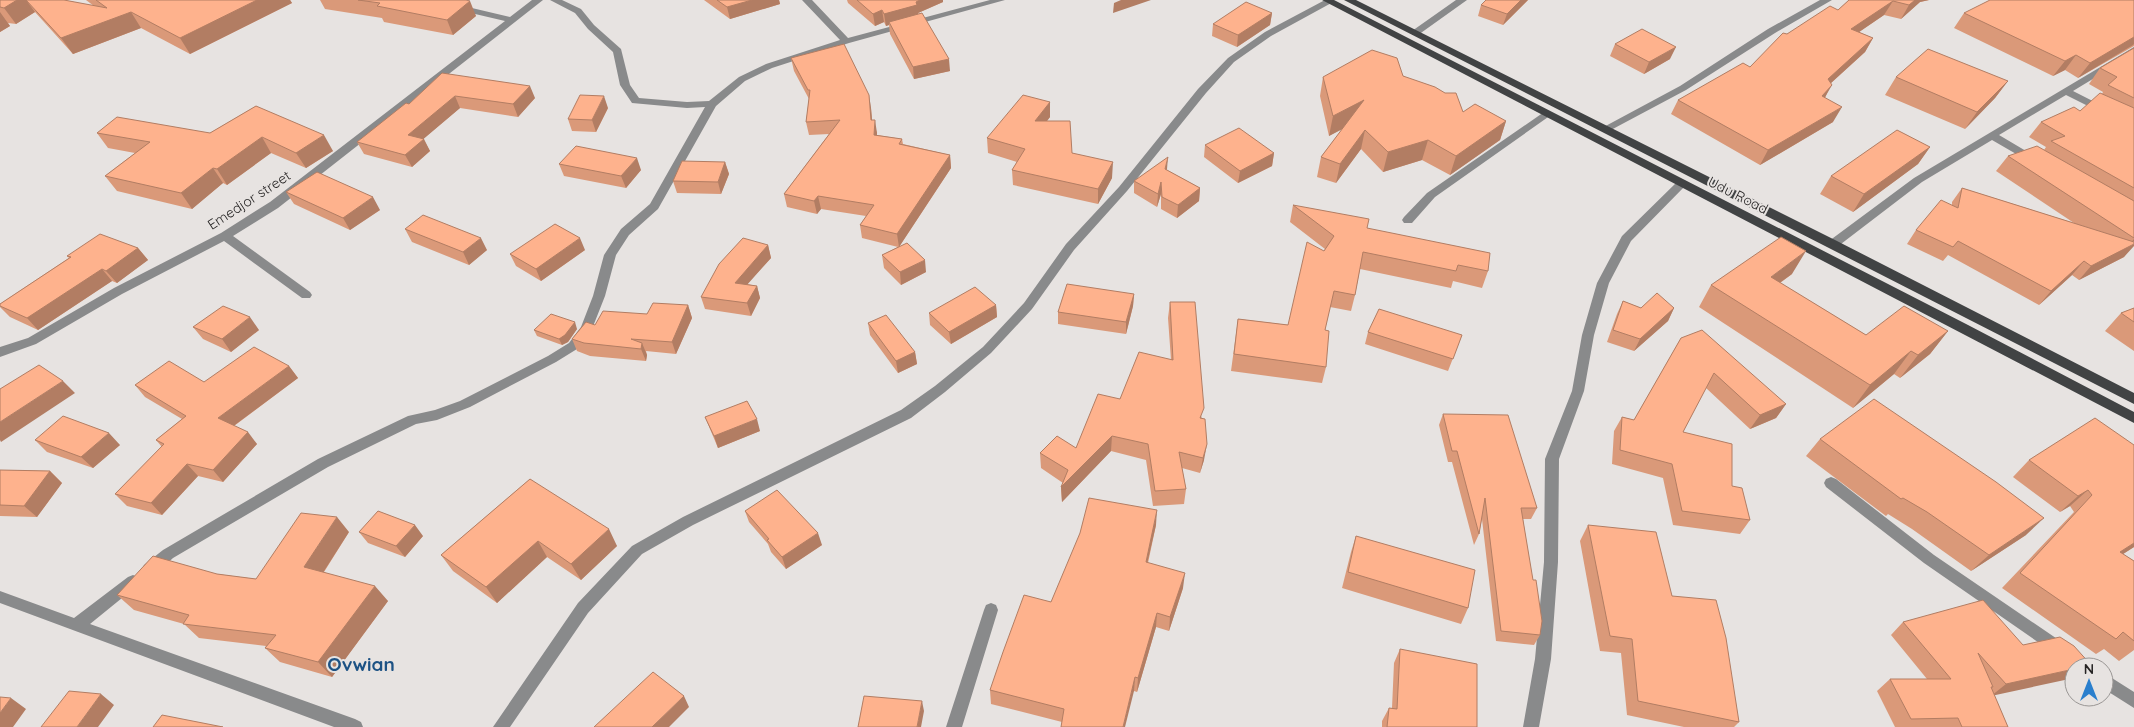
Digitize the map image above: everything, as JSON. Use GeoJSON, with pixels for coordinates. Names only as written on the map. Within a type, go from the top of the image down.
{"type":"FeatureCollection","features":[{"type":"Feature","properties":{"kind":"main road","name":"Udu Road"},"geometry":{"type":"LineString","coordinates":[[1349,0],[1833,244],[2134,399]]}},
{"type":"Feature","properties":{"kind":"main road","name":"Udu Road"},"geometry":{"type":"LineString","coordinates":[[1329,1],[1955,323],[2134,418]]}},
{"type":"Feature","properties":{"kind":"street"},"geometry":{"type":"LineString","coordinates":[[427,0],[511,20]]}},
{"type":"Feature","properties":{"kind":"street","name":"Emedjor street"},"geometry":{"type":"LineString","coordinates":[[0,352],[32,341],[118,291],[225,236],[274,205],[538,0]]}},
{"type":"Feature","properties":{"kind":"street"},"geometry":{"type":"LineString","coordinates":[[555,0],[578,11],[591,27],[618,51],[624,85],[636,101],[687,105],[712,104]]}},
{"type":"Feature","properties":{"kind":"street"},"geometry":{"type":"LineString","coordinates":[[807,0],[846,41]]}},
{"type":"Feature","properties":{"kind":"street"},"geometry":{"type":"LineString","coordinates":[[75,626],[168,554],[323,463],[413,420],[436,415],[465,404],[552,359],[573,346],[586,329],[610,255],[625,232],[654,206],[712,104],[742,79],[769,66],[846,41],[1000,0]]}},
{"type":"Feature","properties":{"kind":"street"},"geometry":{"type":"LineString","coordinates":[[1416,33],[1462,0]]}},
{"type":"Feature","properties":{"kind":"street"},"geometry":{"type":"LineString","coordinates":[[1605,129],[1682,88],[1756,40],[1827,0]]}},
{"type":"Feature","properties":{"kind":"street"},"geometry":{"type":"LineString","coordinates":[[501,727],[583,608],[637,550],[688,521],[906,414],[940,389],[986,350],[1028,306],[1070,246],[1123,189],[1202,91],[1231,60],[1268,34],[1329,1]]}},
{"type":"Feature","properties":{"kind":"street"},"geometry":{"type":"LineString","coordinates":[[1833,244],[1918,180],[2134,50]]}},
{"type":"Feature","properties":{"kind":"street"},"geometry":{"type":"LineString","coordinates":[[2066,91],[2134,126]]}},
{"type":"Feature","properties":{"kind":"street"},"geometry":{"type":"LineString","coordinates":[[1408,220],[1431,195],[1547,113]]}},
{"type":"Feature","properties":{"kind":"street"},"geometry":{"type":"LineString","coordinates":[[1991,135],[2041,164]]}},
{"type":"Feature","properties":{"kind":"street"},"geometry":{"type":"LineString","coordinates":[[1531,727],[1543,659],[1551,562],[1552,459],[1578,391],[1588,335],[1603,283],[1626,239],[1682,183]]}},
{"type":"Feature","properties":{"kind":"street"},"geometry":{"type":"LineString","coordinates":[[225,236],[306,295]]}},
{"type":"Feature","properties":{"kind":"street"},"geometry":{"type":"LineString","coordinates":[[1831,483],[1929,559],[2071,657]]}},
{"type":"Feature","properties":{"kind":"street"},"geometry":{"type":"LineString","coordinates":[[0,597],[355,727]]}},
{"type":"Feature","properties":{"kind":"street"},"geometry":{"type":"LineString","coordinates":[[954,727],[991,610]]}},
{"type":"Feature","properties":{"kind":"street"},"geometry":{"type":"LineString","coordinates":[[2114,687],[2134,701]]}},
{"type":"Feature","properties":{"kind":"building"},"geometry":{"type":"Polygon","coordinates":[[[0,0],[17,0],[4,8],[0,7],[0,0]]]}},
{"type":"Feature","properties":{"kind":"building"},"geometry":{"type":"Polygon","coordinates":[[[26,0],[64,0],[107,8],[96,0],[257,0],[180,38],[131,12],[61,38],[26,0]]]}},
{"type":"Feature","properties":{"kind":"building"},"geometry":{"type":"Polygon","coordinates":[[[358,0],[470,1],[447,20],[377,6],[380,3],[358,0]]]}},
{"type":"Feature","properties":{"kind":"building"},"geometry":{"type":"Polygon","coordinates":[[[717,0],[752,0],[727,7],[717,0]]]}},
{"type":"Feature","properties":{"kind":"building"},"geometry":{"type":"Polygon","coordinates":[[[857,0],[920,0],[916,2],[917,5],[884,14],[882,10],[873,14],[857,0]]]}},
{"type":"Feature","properties":{"kind":"building"},"geometry":{"type":"Polygon","coordinates":[[[1486,0],[1521,0],[1507,14],[1481,5],[1486,0]]]}},
{"type":"Feature","properties":{"kind":"building"},"geometry":{"type":"Polygon","coordinates":[[[1849,0],[1915,0],[1909,5],[1893,1],[1851,29],[1873,38],[1828,79],[1832,85],[1822,96],[1842,107],[1768,150],[1678,100],[1743,63],[1750,67],[1783,33],[1787,34],[1830,6],[1838,10],[1849,0]]]}},
{"type":"Feature","properties":{"kind":"building"},"geometry":{"type":"Polygon","coordinates":[[[1990,0],[2134,0],[2134,37],[2090,63],[2076,55],[2065,61],[1964,13],[1990,0]]]}},
{"type":"Feature","properties":{"kind":"building"},"geometry":{"type":"Polygon","coordinates":[[[1246,2],[1272,13],[1238,35],[1213,24],[1246,2]]]}},
{"type":"Feature","properties":{"kind":"building"},"geometry":{"type":"Polygon","coordinates":[[[922,13],[949,59],[913,67],[889,22],[922,13]]]}},
{"type":"Feature","properties":{"kind":"building"},"geometry":{"type":"Polygon","coordinates":[[[1642,29],[1676,47],[1649,62],[1615,44],[1642,29]]]}},
{"type":"Feature","properties":{"kind":"building"},"geometry":{"type":"Polygon","coordinates":[[[844,44],[869,95],[871,120],[875,120],[874,135],[902,139],[899,144],[950,155],[897,234],[860,225],[874,205],[818,196],[814,201],[784,194],[840,120],[806,122],[810,90],[808,90],[791,58],[844,44]]]}},
{"type":"Feature","properties":{"kind":"building"},"geometry":{"type":"Polygon","coordinates":[[[2134,48],[2134,98],[2108,85],[2117,77],[2100,68],[2134,48]]]}},
{"type":"Feature","properties":{"kind":"building"},"geometry":{"type":"Polygon","coordinates":[[[1928,49],[2008,81],[1977,112],[1896,77],[1928,49]]]}},
{"type":"Feature","properties":{"kind":"building"},"geometry":{"type":"Polygon","coordinates":[[[1372,50],[1397,58],[1403,76],[1435,87],[1445,93],[1456,93],[1463,112],[1475,104],[1506,121],[1456,156],[1428,140],[1388,152],[1365,130],[1340,164],[1321,157],[1364,100],[1333,116],[1323,77],[1372,50]]]}},
{"type":"Feature","properties":{"kind":"building"},"geometry":{"type":"Polygon","coordinates":[[[442,73],[530,86],[513,104],[455,96],[408,135],[424,139],[405,155],[357,142],[406,103],[409,104],[442,73]]]}},
{"type":"Feature","properties":{"kind":"building"},"geometry":{"type":"Polygon","coordinates":[[[2100,93],[2134,108],[2134,188],[2051,141],[2065,136],[2041,122],[2074,107],[2080,111],[2100,93]]]}},
{"type":"Feature","properties":{"kind":"building"},"geometry":{"type":"Polygon","coordinates":[[[580,95],[604,96],[592,120],[568,119],[580,95]]]}},
{"type":"Feature","properties":{"kind":"building"},"geometry":{"type":"Polygon","coordinates":[[[1023,95],[1050,102],[1035,121],[1070,121],[1072,153],[1113,162],[1098,189],[1012,170],[1025,149],[987,138],[1023,95]]]}},
{"type":"Feature","properties":{"kind":"building"},"geometry":{"type":"Polygon","coordinates":[[[256,106],[324,135],[296,153],[262,137],[217,169],[213,168],[181,193],[105,176],[150,142],[97,133],[117,117],[210,133],[256,106]]]}},
{"type":"Feature","properties":{"kind":"building"},"geometry":{"type":"Polygon","coordinates":[[[1239,128],[1274,153],[1240,171],[1205,145],[1239,128]]]}},
{"type":"Feature","properties":{"kind":"building"},"geometry":{"type":"Polygon","coordinates":[[[1897,130],[1930,147],[1864,194],[1831,176],[1897,130]]]}},
{"type":"Feature","properties":{"kind":"building"},"geometry":{"type":"Polygon","coordinates":[[[576,146],[637,158],[621,176],[559,164],[576,146]]]}},
{"type":"Feature","properties":{"kind":"building"},"geometry":{"type":"Polygon","coordinates":[[[2037,146],[2134,201],[2134,238],[2008,156],[2037,146]]]}},
{"type":"Feature","properties":{"kind":"building"},"geometry":{"type":"Polygon","coordinates":[[[1168,157],[1165,169],[1200,188],[1178,205],[1162,197],[1161,182],[1158,194],[1134,181],[1168,157]]]}},
{"type":"Feature","properties":{"kind":"building"},"geometry":{"type":"Polygon","coordinates":[[[682,161],[725,162],[718,182],[673,181],[682,161]]]}},
{"type":"Feature","properties":{"kind":"building"},"geometry":{"type":"Polygon","coordinates":[[[317,172],[373,197],[343,218],[286,192],[317,172]]]}},
{"type":"Feature","properties":{"kind":"building"},"geometry":{"type":"Polygon","coordinates":[[[1962,188],[2134,242],[2134,244],[2091,266],[2084,261],[2051,291],[1958,241],[1953,247],[1916,230],[1941,200],[1958,208],[1962,188]]]}},
{"type":"Feature","properties":{"kind":"building"},"geometry":{"type":"Polygon","coordinates":[[[1293,205],[1369,219],[1367,228],[1490,253],[1488,271],[1458,265],[1456,271],[1363,252],[1355,295],[1334,291],[1325,330],[1329,331],[1326,367],[1234,354],[1238,319],[1288,325],[1307,242],[1324,251],[1334,236],[1293,205]]]}},
{"type":"Feature","properties":{"kind":"building"},"geometry":{"type":"Polygon","coordinates":[[[423,215],[481,238],[463,252],[405,229],[423,215]]]}},
{"type":"Feature","properties":{"kind":"building"},"geometry":{"type":"Polygon","coordinates":[[[555,224],[580,238],[536,269],[510,254],[555,224]]]}},
{"type":"Feature","properties":{"kind":"building"},"geometry":{"type":"Polygon","coordinates":[[[100,234],[138,248],[106,271],[102,269],[27,318],[0,306],[0,304],[71,257],[67,256],[100,234]]]}},
{"type":"Feature","properties":{"kind":"building"},"geometry":{"type":"Polygon","coordinates":[[[1781,237],[1806,251],[1771,277],[1866,335],[1904,306],[1948,331],[1918,355],[1911,351],[1870,385],[1711,285],[1781,237]]]}},
{"type":"Feature","properties":{"kind":"building"},"geometry":{"type":"Polygon","coordinates":[[[743,238],[768,245],[735,283],[757,286],[747,303],[701,297],[719,264],[743,238]]]}},
{"type":"Feature","properties":{"kind":"building"},"geometry":{"type":"Polygon","coordinates":[[[907,243],[925,260],[900,272],[882,255],[907,243]]]}},
{"type":"Feature","properties":{"kind":"building"},"geometry":{"type":"Polygon","coordinates":[[[1067,284],[1134,294],[1126,322],[1058,312],[1067,284]]]}},
{"type":"Feature","properties":{"kind":"building"},"geometry":{"type":"Polygon","coordinates":[[[975,287],[996,305],[949,332],[929,313],[975,287]]]}},
{"type":"Feature","properties":{"kind":"building"},"geometry":{"type":"Polygon","coordinates":[[[1657,293],[1674,308],[1640,339],[1613,330],[1623,301],[1641,308],[1657,293]]]}},
{"type":"Feature","properties":{"kind":"building"},"geometry":{"type":"Polygon","coordinates":[[[1170,302],[1195,302],[1204,408],[1200,418],[1205,419],[1207,444],[1203,458],[1179,452],[1186,489],[1155,491],[1148,444],[1112,436],[1061,487],[1068,470],[1040,453],[1057,436],[1076,448],[1098,394],[1120,399],[1139,352],[1173,360],[1170,302]]]}},
{"type":"Feature","properties":{"kind":"building"},"geometry":{"type":"Polygon","coordinates":[[[653,303],[688,305],[672,342],[631,339],[642,343],[641,349],[584,343],[572,339],[586,322],[595,325],[603,311],[647,314],[653,303]]]}},
{"type":"Feature","properties":{"kind":"building"},"geometry":{"type":"Polygon","coordinates":[[[223,306],[250,317],[222,339],[193,327],[223,306]]]}},
{"type":"Feature","properties":{"kind":"building"},"geometry":{"type":"Polygon","coordinates":[[[2134,308],[2134,322],[2121,313],[2134,308]]]}},
{"type":"Feature","properties":{"kind":"building"},"geometry":{"type":"Polygon","coordinates":[[[1379,309],[1462,335],[1453,359],[1368,332],[1379,309]]]}},
{"type":"Feature","properties":{"kind":"building"},"geometry":{"type":"Polygon","coordinates":[[[551,314],[575,322],[565,335],[559,339],[534,330],[551,314]]]}},
{"type":"Feature","properties":{"kind":"building"},"geometry":{"type":"Polygon","coordinates":[[[886,315],[915,352],[896,361],[868,323],[886,315]]]}},
{"type":"Feature","properties":{"kind":"building"},"geometry":{"type":"Polygon","coordinates":[[[1702,330],[1786,404],[1760,415],[1714,373],[1683,432],[1732,444],[1732,486],[1742,488],[1750,520],[1682,511],[1672,464],[1620,450],[1622,417],[1634,420],[1681,338],[1702,330]]]}},
{"type":"Feature","properties":{"kind":"building"},"geometry":{"type":"Polygon","coordinates":[[[254,347],[289,366],[218,418],[248,432],[213,470],[187,464],[151,503],[115,494],[164,444],[156,440],[186,416],[135,385],[169,361],[204,382],[254,347]]]}},
{"type":"Feature","properties":{"kind":"building"},"geometry":{"type":"Polygon","coordinates":[[[39,365],[63,381],[0,422],[0,389],[39,365]]]}},
{"type":"Feature","properties":{"kind":"building"},"geometry":{"type":"Polygon","coordinates":[[[1874,399],[1996,482],[2044,518],[1989,555],[1927,512],[1903,498],[1901,499],[1820,439],[1874,399]]]}},
{"type":"Feature","properties":{"kind":"building"},"geometry":{"type":"Polygon","coordinates":[[[747,401],[757,419],[714,436],[705,417],[747,401]]]}},
{"type":"Feature","properties":{"kind":"building"},"geometry":{"type":"Polygon","coordinates":[[[1443,414],[1508,415],[1537,508],[1521,508],[1533,580],[1536,580],[1542,621],[1540,635],[1501,631],[1485,498],[1479,534],[1457,451],[1452,451],[1443,414]]]}},
{"type":"Feature","properties":{"kind":"building"},"geometry":{"type":"Polygon","coordinates":[[[63,416],[109,433],[81,457],[35,440],[63,416]]]}},
{"type":"Feature","properties":{"kind":"building"},"geometry":{"type":"Polygon","coordinates":[[[2095,418],[2134,445],[2134,543],[2120,552],[2134,561],[2134,641],[2123,632],[2116,639],[2020,573],[2092,495],[2088,490],[2078,496],[2029,460],[2095,418]]]}},
{"type":"Feature","properties":{"kind":"building"},"geometry":{"type":"Polygon","coordinates":[[[0,470],[50,471],[24,506],[0,505],[0,470]]]}},
{"type":"Feature","properties":{"kind":"building"},"geometry":{"type":"Polygon","coordinates":[[[530,479],[609,529],[571,564],[538,541],[486,587],[441,555],[530,479]]]}},
{"type":"Feature","properties":{"kind":"building"},"geometry":{"type":"Polygon","coordinates":[[[777,490],[818,533],[782,557],[745,511],[777,490]]]}},
{"type":"Feature","properties":{"kind":"building"},"geometry":{"type":"Polygon","coordinates":[[[1089,498],[1157,510],[1146,562],[1185,573],[1170,617],[1157,613],[1138,678],[1135,677],[1123,727],[1061,727],[1064,709],[990,690],[1024,595],[1051,602],[1080,533],[1089,498]]]}},
{"type":"Feature","properties":{"kind":"building"},"geometry":{"type":"Polygon","coordinates":[[[378,511],[415,525],[396,546],[359,532],[378,511]]]}},
{"type":"Feature","properties":{"kind":"building"},"geometry":{"type":"Polygon","coordinates":[[[301,513],[337,517],[304,567],[375,586],[318,662],[265,648],[276,635],[183,624],[189,615],[117,595],[153,556],[217,574],[256,579],[301,513]]]}},
{"type":"Feature","properties":{"kind":"building"},"geometry":{"type":"Polygon","coordinates":[[[1588,525],[1656,532],[1672,596],[1716,600],[1726,638],[1739,722],[1638,701],[1632,639],[1610,636],[1588,525]]]}},
{"type":"Feature","properties":{"kind":"building"},"geometry":{"type":"Polygon","coordinates":[[[1356,536],[1475,570],[1468,608],[1348,572],[1356,536]]]}},
{"type":"Feature","properties":{"kind":"building"},"geometry":{"type":"Polygon","coordinates":[[[1983,600],[2023,645],[2060,637],[2074,646],[2084,657],[2064,657],[2064,671],[2006,684],[1978,653],[2008,727],[1962,727],[1958,718],[1911,719],[1890,679],[1951,679],[1903,622],[1983,600]]]}},
{"type":"Feature","properties":{"kind":"building"},"geometry":{"type":"Polygon","coordinates":[[[1400,649],[1477,664],[1477,727],[1387,727],[1389,708],[1397,709],[1400,649]]]}},
{"type":"Feature","properties":{"kind":"building"},"geometry":{"type":"Polygon","coordinates":[[[653,672],[684,696],[652,727],[594,727],[653,672]]]}},
{"type":"Feature","properties":{"kind":"building"},"geometry":{"type":"Polygon","coordinates":[[[69,691],[101,694],[77,727],[41,727],[69,691]]]}},
{"type":"Feature","properties":{"kind":"building"},"geometry":{"type":"Polygon","coordinates":[[[864,696],[922,701],[917,727],[858,727],[864,696]]]}},
{"type":"Feature","properties":{"kind":"building"},"geometry":{"type":"Polygon","coordinates":[[[0,697],[11,698],[0,713],[0,697]]]}},
{"type":"Feature","properties":{"kind":"building"},"geometry":{"type":"Polygon","coordinates":[[[162,715],[223,727],[153,727],[162,715]]]}},
{"type":"Feature","properties":{"kind":"district","name":"Ovwian"},"geometry":{"type":"Point","coordinates":[361,664]}}]}
